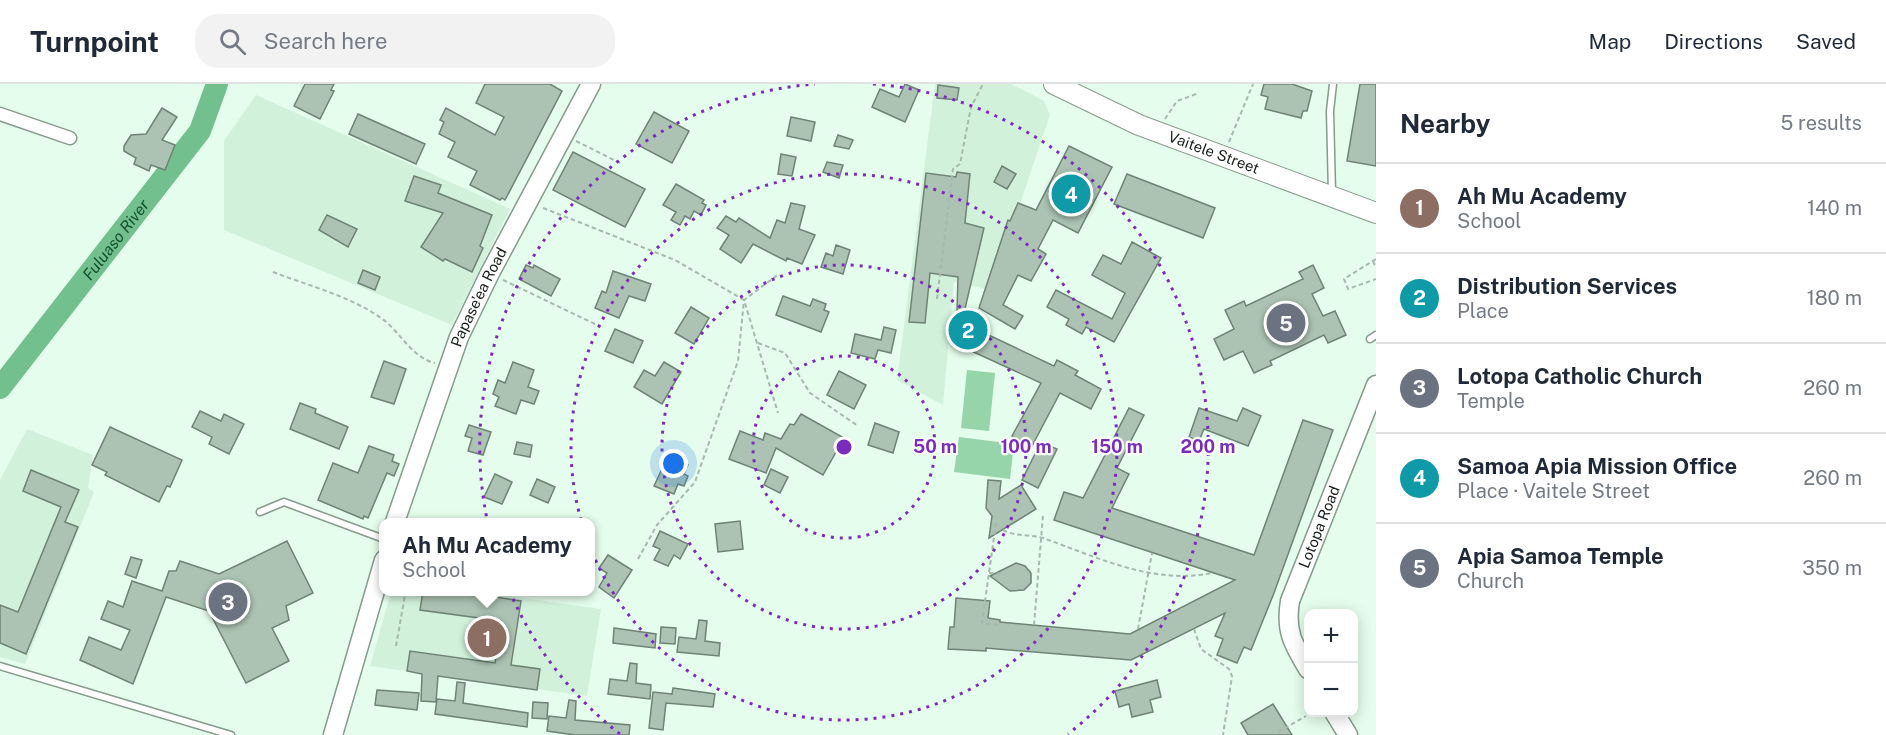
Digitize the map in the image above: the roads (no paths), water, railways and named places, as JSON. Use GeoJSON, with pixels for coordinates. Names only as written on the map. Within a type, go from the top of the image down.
{"type":"FeatureCollection","features":[{"type":"Feature","properties":{"kind":"main road","name":"Papase'ea Road"},"geometry":{"type":"LineString","coordinates":[[396,518],[459,337],[527,201],[591,84]]}},
{"type":"Feature","properties":{"kind":"main road","name":"Vaitele Street"},"geometry":{"type":"LineString","coordinates":[[1054,84],[1157,132],[1376,213]]}},
{"type":"Feature","properties":{"kind":"main road","name":"Lotopa Road"},"geometry":{"type":"LineString","coordinates":[[1305,663],[1292,639],[1287,621],[1290,601],[1376,385]]}},
{"type":"Feature","properties":{"kind":"main road"},"geometry":{"type":"LineString","coordinates":[[333,735],[379,577]]}},
{"type":"Feature","properties":{"kind":"main road"},"geometry":{"type":"LineString","coordinates":[[1337,717],[1348,735]]}},
{"type":"Feature","properties":{"kind":"street"},"geometry":{"type":"LineString","coordinates":[[0,114],[70,138]]}},
{"type":"Feature","properties":{"kind":"lane"},"geometry":{"type":"LineString","coordinates":[[1332,196],[1330,111],[1333,84]]}},
{"type":"Feature","properties":{"kind":"lane"},"geometry":{"type":"LineString","coordinates":[[260,512],[284,502],[379,537]]}},
{"type":"Feature","properties":{"kind":"lane"},"geometry":{"type":"LineString","coordinates":[[0,666],[231,735]]}},
{"type":"Feature","properties":{"kind":"waterway","name":"Fuluaso River"},"geometry":{"type":"LineString","coordinates":[[0,388],[200,131],[217,84]]}},
{"type":"Feature","properties":{"kind":"place","name":"Samoa Apia Mission Office"},"geometry":{"type":"Point","coordinates":[1071,194]}},
{"type":"Feature","properties":{"kind":"place","name":"Apia Samoa Temple"},"geometry":{"type":"Point","coordinates":[1286,323]}},
{"type":"Feature","properties":{"kind":"place","name":"Distribution Services"},"geometry":{"type":"Point","coordinates":[968,330]}},
{"type":"Feature","properties":{"kind":"place","name":"Lotopa Catholic Church"},"geometry":{"type":"Point","coordinates":[228,602]}},
{"type":"Feature","properties":{"kind":"place","name":"Ah Mu Academy"},"geometry":{"type":"Point","coordinates":[487,638]}}]}
